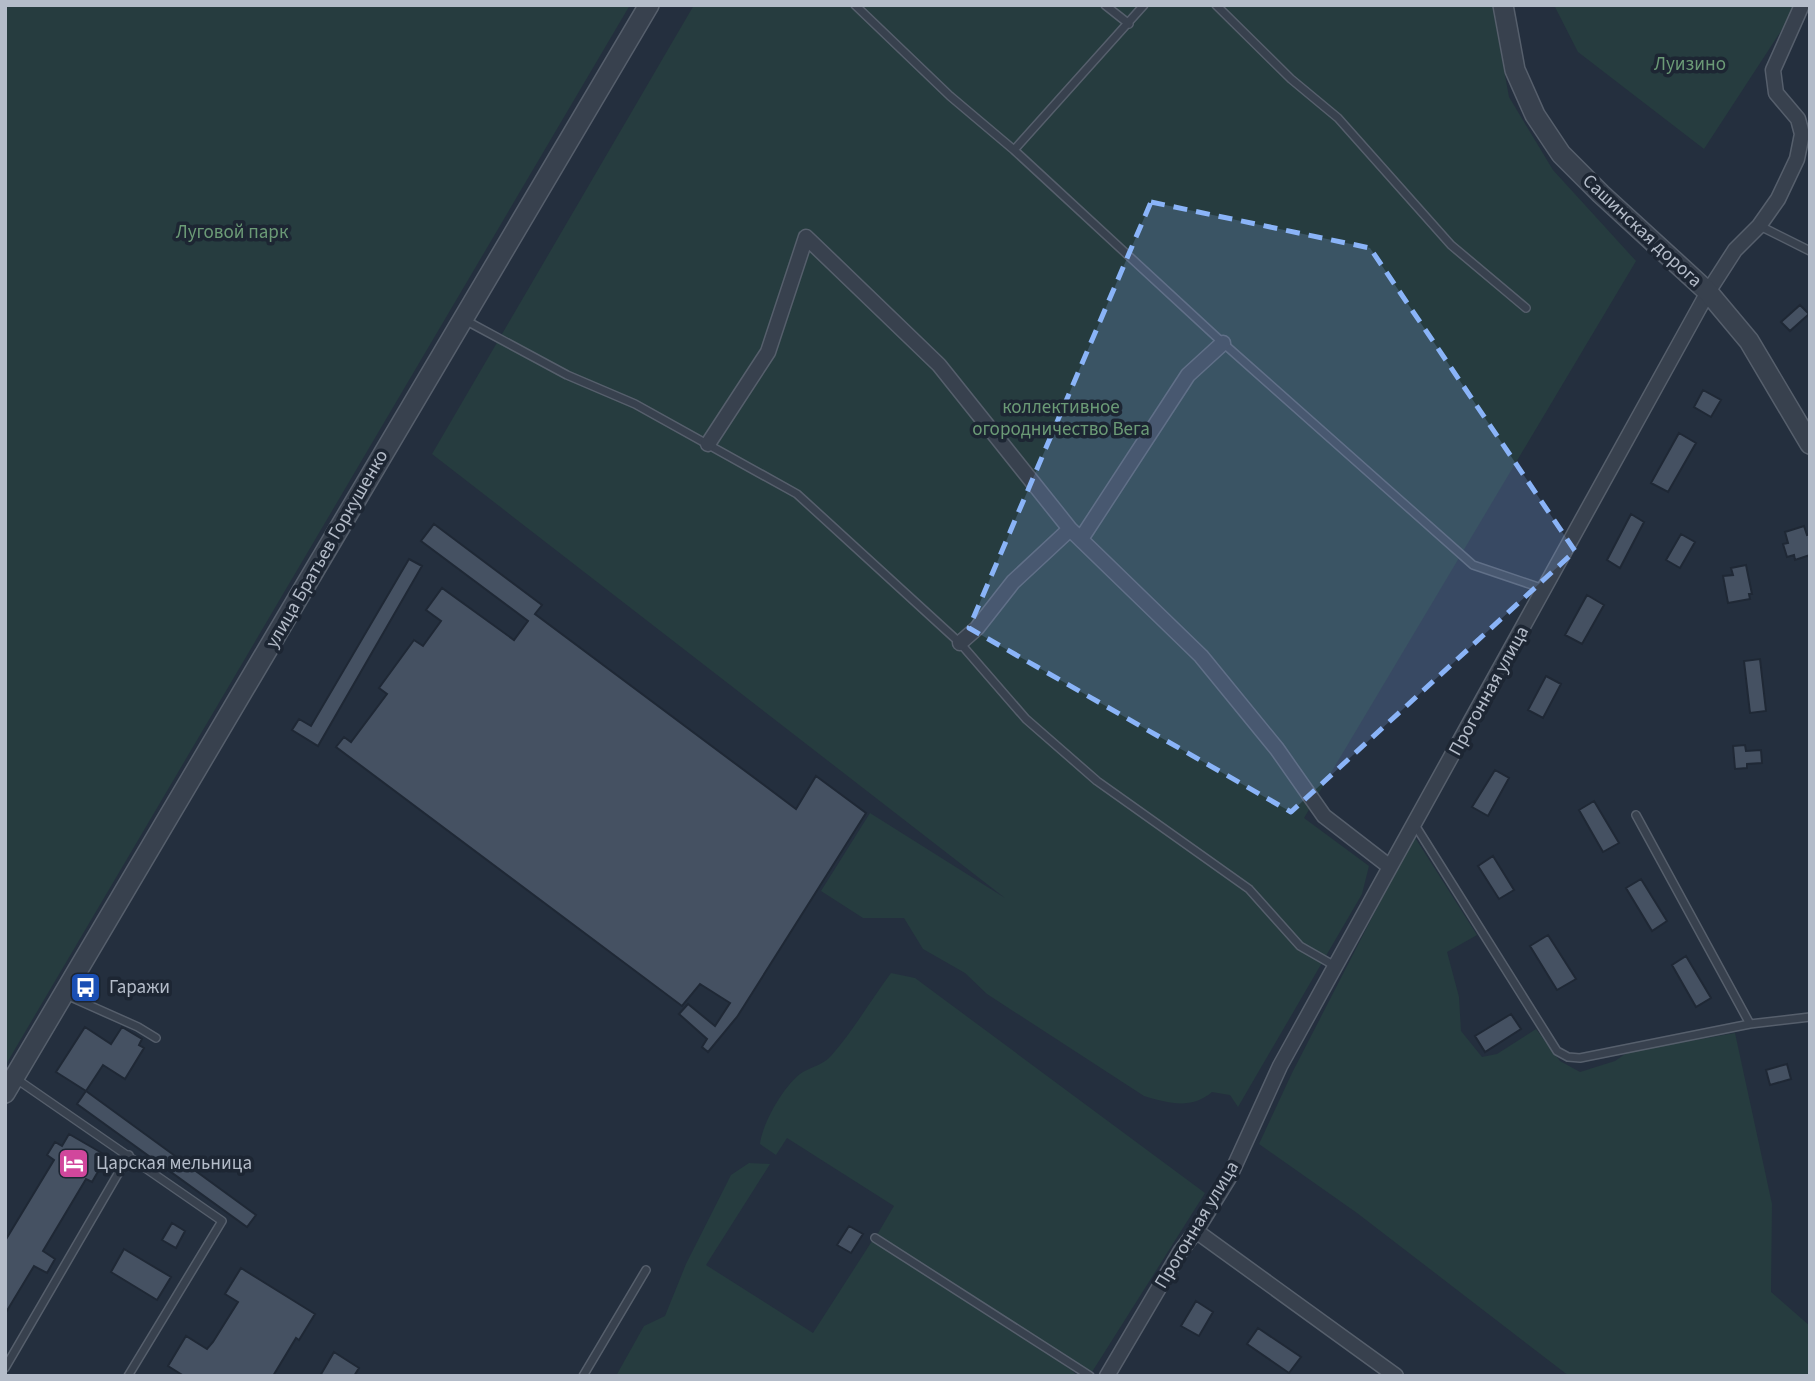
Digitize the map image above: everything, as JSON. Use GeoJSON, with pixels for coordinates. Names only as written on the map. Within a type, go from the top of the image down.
{"type":"FeatureCollection","features":[{"type":"Feature","properties":{"kind":"street","name":"улица Братьев Горкушенко"},"geometry":{"type":"LineString","coordinates":[[10,1086],[649,5]]}},
{"type":"Feature","properties":{"kind":"street","name":"Сашинская дорога"},"geometry":{"type":"LineString","coordinates":[[1503,5],[1514,70],[1535,116],[1561,154],[1708,292],[1749,341],[1810,444]]}},
{"type":"Feature","properties":{"kind":"street","name":"Прогонная улица"},"geometry":{"type":"LineString","coordinates":[[1107,1376],[1180,1252],[1230,1176],[1280,1066],[1708,292],[1735,250],[1759,226],[1778,199],[1797,159],[1802,134],[1798,119],[1776,93],[1773,70],[1802,5]]}},
{"type":"Feature","properties":{"kind":"street"},"geometry":{"type":"LineString","coordinates":[[708,444],[768,352],[806,237],[939,365],[1075,534],[1201,656],[1277,749],[1324,816],[1390,867]]}},
{"type":"Feature","properties":{"kind":"street"},"geometry":{"type":"LineString","coordinates":[[960,643],[977,628],[1013,582],[1075,534],[1188,375],[1223,343]]}},
{"type":"Feature","properties":{"kind":"street"},"geometry":{"type":"LineString","coordinates":[[1196,1231],[1385,1373]]}},
{"type":"Feature","properties":{"kind":"lane"},"geometry":{"type":"LineString","coordinates":[[855,5],[950,96],[1014,150],[1223,343],[1473,565],[1545,589]]}},
{"type":"Feature","properties":{"kind":"lane"},"geometry":{"type":"LineString","coordinates":[[1105,5],[1129,24]]}},
{"type":"Feature","properties":{"kind":"lane"},"geometry":{"type":"LineString","coordinates":[[1014,150],[1144,5]]}},
{"type":"Feature","properties":{"kind":"lane"},"geometry":{"type":"LineString","coordinates":[[1216,5],[1291,79],[1338,118],[1451,245],[1526,308]]}},
{"type":"Feature","properties":{"kind":"lane"},"geometry":{"type":"LineString","coordinates":[[1759,226],[1810,251]]}},
{"type":"Feature","properties":{"kind":"lane"},"geometry":{"type":"LineString","coordinates":[[463,318],[567,374],[635,404],[797,494],[960,643],[1026,719],[1097,781],[1250,889],[1300,946],[1335,966]]}},
{"type":"Feature","properties":{"kind":"lane"},"geometry":{"type":"LineString","coordinates":[[1636,815],[1751,1024]]}},
{"type":"Feature","properties":{"kind":"lane"},"geometry":{"type":"LineString","coordinates":[[1415,825],[1557,1051],[1568,1057],[1580,1058],[1751,1024],[1810,1017]]}},
{"type":"Feature","properties":{"kind":"lane"},"geometry":{"type":"LineString","coordinates":[[64,993],[156,1038]]}},
{"type":"Feature","properties":{"kind":"lane"},"geometry":{"type":"LineString","coordinates":[[10,1086],[129,1156],[222,1221],[128,1376]]}},
{"type":"Feature","properties":{"kind":"lane"},"geometry":{"type":"LineString","coordinates":[[5,1368],[129,1156]]}},
{"type":"Feature","properties":{"kind":"lane"},"geometry":{"type":"LineString","coordinates":[[875,1238],[1090,1376]]}},
{"type":"Feature","properties":{"kind":"lane"},"geometry":{"type":"LineString","coordinates":[[583,1376],[646,1270]]}},
{"type":"Feature","properties":{"kind":"highlighted area"},"geometry":{"type":"Polygon","coordinates":[[[1151,202],[1370,248],[1575,551],[1291,812],[969,628],[1151,202]]]}},
{"type":"Feature","properties":{"kind":"green space","name":"Луговой парк"},"geometry":{"type":"Polygon","coordinates":[[[5,5],[630,5],[5,1066],[5,5]]]}},
{"type":"Feature","properties":{"kind":"green space","name":"коллективное огородничество Вега"},"geometry":{"type":"Polygon","coordinates":[[[694,5],[1492,5],[1509,97],[1553,170],[1636,261],[1304,818],[1369,866],[1362,894],[1238,1107],[1230,1095],[1212,1092],[1204,1098],[1188,1103],[1171,1103],[1144,1096],[987,994],[965,973],[923,949],[904,918],[863,918],[821,891],[870,813],[1005,898],[432,454],[694,5]]]}},
{"type":"Feature","properties":{"kind":"green space","name":"Луизино"},"geometry":{"type":"Polygon","coordinates":[[[1554,5],[1798,5],[1704,149],[1578,52],[1554,5]]]}},
{"type":"Feature","properties":{"kind":"green space"},"geometry":{"type":"Polygon","coordinates":[[[1414,836],[1477,935],[1447,952],[1459,997],[1461,1031],[1482,1057],[1497,1054],[1536,1029],[1560,1061],[1580,1072],[1615,1061],[1628,1052],[1735,1033],[1772,1204],[1771,1292],[1810,1326],[1810,1376],[1569,1376],[1357,1213],[1259,1144],[1292,1073],[1414,836]]]}},
{"type":"Feature","properties":{"kind":"green space"},"geometry":{"type":"Polygon","coordinates":[[[891,973],[915,978],[1205,1193],[1092,1372],[877,1235],[894,1206],[787,1138],[776,1155],[760,1144],[770,1115],[782,1094],[796,1077],[831,1056],[891,973]]]}},
{"type":"Feature","properties":{"kind":"green space"},"geometry":{"type":"Polygon","coordinates":[[[749,1163],[770,1164],[706,1265],[813,1333],[872,1241],[1072,1370],[1077,1376],[616,1376],[644,1326],[665,1316],[686,1264],[731,1175],[749,1163]]]}},
{"type":"Feature","properties":{"kind":"building"},"geometry":{"type":"Polygon","coordinates":[[[1800,305],[1809,314],[1790,331],[1781,322],[1800,305]]]}},
{"type":"Feature","properties":{"kind":"building"},"geometry":{"type":"Polygon","coordinates":[[[1703,390],[1721,400],[1711,417],[1694,407],[1703,390]]]}},
{"type":"Feature","properties":{"kind":"building"},"geometry":{"type":"Polygon","coordinates":[[[1679,433],[1696,443],[1668,492],[1651,483],[1679,433]]]}},
{"type":"Feature","properties":{"kind":"building"},"geometry":{"type":"Polygon","coordinates":[[[1631,514],[1644,522],[1620,568],[1607,560],[1631,514]]]}},
{"type":"Feature","properties":{"kind":"building"},"geometry":{"type":"Polygon","coordinates":[[[434,524],[542,605],[535,614],[796,809],[816,776],[866,813],[737,1017],[708,1052],[702,1047],[707,1039],[679,1014],[688,1004],[715,1026],[730,1003],[700,984],[682,1006],[336,747],[344,737],[351,742],[387,694],[379,688],[414,640],[423,646],[441,621],[426,610],[442,588],[514,640],[528,621],[421,541],[434,524]]]}},
{"type":"Feature","properties":{"kind":"building"},"geometry":{"type":"Polygon","coordinates":[[[1804,526],[1807,535],[1810,534],[1810,555],[1795,560],[1794,555],[1787,557],[1783,544],[1788,543],[1785,532],[1804,526]]]}},
{"type":"Feature","properties":{"kind":"building"},"geometry":{"type":"Polygon","coordinates":[[[1681,534],[1695,542],[1680,568],[1666,560],[1681,534]]]}},
{"type":"Feature","properties":{"kind":"building"},"geometry":{"type":"Polygon","coordinates":[[[409,559],[422,566],[318,746],[292,730],[299,719],[311,726],[409,559]]]}},
{"type":"Feature","properties":{"kind":"building"},"geometry":{"type":"Polygon","coordinates":[[[1746,565],[1752,594],[1749,594],[1750,599],[1728,603],[1723,576],[1733,575],[1731,568],[1746,565]]]}},
{"type":"Feature","properties":{"kind":"building"},"geometry":{"type":"Polygon","coordinates":[[[1587,595],[1604,605],[1582,644],[1565,635],[1587,595]]]}},
{"type":"Feature","properties":{"kind":"building"},"geometry":{"type":"Polygon","coordinates":[[[1760,659],[1766,711],[1750,713],[1744,661],[1760,659]]]}},
{"type":"Feature","properties":{"kind":"building"},"geometry":{"type":"Polygon","coordinates":[[[1546,676],[1561,684],[1543,718],[1528,710],[1546,676]]]}},
{"type":"Feature","properties":{"kind":"building"},"geometry":{"type":"Polygon","coordinates":[[[1745,745],[1746,751],[1761,750],[1762,763],[1747,764],[1747,768],[1735,769],[1733,746],[1745,745]]]}},
{"type":"Feature","properties":{"kind":"building"},"geometry":{"type":"Polygon","coordinates":[[[1495,770],[1509,778],[1488,816],[1472,807],[1495,770]]]}},
{"type":"Feature","properties":{"kind":"building"},"geometry":{"type":"Polygon","coordinates":[[[1594,801],[1619,843],[1603,852],[1579,810],[1594,801]]]}},
{"type":"Feature","properties":{"kind":"building"},"geometry":{"type":"Polygon","coordinates":[[[1493,856],[1514,890],[1499,899],[1478,866],[1493,856]]]}},
{"type":"Feature","properties":{"kind":"building"},"geometry":{"type":"Polygon","coordinates":[[[1641,879],[1667,921],[1652,931],[1626,888],[1641,879]]]}},
{"type":"Feature","properties":{"kind":"building"},"geometry":{"type":"Polygon","coordinates":[[[1548,935],[1576,979],[1557,990],[1530,946],[1548,935]]]}},
{"type":"Feature","properties":{"kind":"building"},"geometry":{"type":"Polygon","coordinates":[[[1686,956],[1711,998],[1696,1007],[1672,965],[1686,956]]]}},
{"type":"Feature","properties":{"kind":"building"},"geometry":{"type":"Polygon","coordinates":[[[1511,1014],[1521,1029],[1485,1052],[1475,1036],[1511,1014]]]}},
{"type":"Feature","properties":{"kind":"building"},"geometry":{"type":"Polygon","coordinates":[[[85,1027],[111,1044],[122,1027],[142,1039],[139,1045],[144,1048],[125,1079],[103,1065],[86,1091],[56,1072],[85,1027]]]}},
{"type":"Feature","properties":{"kind":"building"},"geometry":{"type":"Polygon","coordinates":[[[1787,1064],[1791,1079],[1770,1085],[1766,1070],[1787,1064]]]}},
{"type":"Feature","properties":{"kind":"building"},"geometry":{"type":"Polygon","coordinates":[[[86,1091],[256,1215],[247,1227],[77,1104],[86,1091]]]}},
{"type":"Feature","properties":{"kind":"building"},"geometry":{"type":"Polygon","coordinates":[[[69,1134],[107,1156],[92,1182],[86,1179],[43,1251],[55,1259],[47,1273],[34,1266],[5,1314],[5,1241],[54,1160],[47,1155],[55,1142],[62,1146],[69,1134]]]}},
{"type":"Feature","properties":{"kind":"building"},"geometry":{"type":"Polygon","coordinates":[[[172,1223],[185,1231],[176,1248],[162,1240],[172,1223]]]}},
{"type":"Feature","properties":{"kind":"building"},"geometry":{"type":"Polygon","coordinates":[[[849,1226],[863,1234],[851,1253],[837,1245],[849,1226]]]}},
{"type":"Feature","properties":{"kind":"building"},"geometry":{"type":"Polygon","coordinates":[[[124,1249],[171,1277],[157,1300],[111,1272],[124,1249]]]}},
{"type":"Feature","properties":{"kind":"building"},"geometry":{"type":"Polygon","coordinates":[[[241,1268],[315,1314],[299,1340],[296,1338],[273,1376],[184,1376],[168,1366],[186,1336],[207,1349],[213,1342],[238,1302],[225,1294],[241,1268]]]}},
{"type":"Feature","properties":{"kind":"building"},"geometry":{"type":"Polygon","coordinates":[[[1196,1301],[1213,1312],[1199,1336],[1181,1326],[1196,1301]]]}},
{"type":"Feature","properties":{"kind":"building"},"geometry":{"type":"Polygon","coordinates":[[[1258,1328],[1301,1357],[1289,1373],[1247,1344],[1258,1328]]]}},
{"type":"Feature","properties":{"kind":"building"},"geometry":{"type":"Polygon","coordinates":[[[334,1352],[359,1368],[354,1376],[320,1376],[334,1352]]]}},
{"type":"Feature","properties":{"kind":"place","name":"Гаражи"},"geometry":{"type":"Point","coordinates":[86,987]}},
{"type":"Feature","properties":{"kind":"place","name":"Царская мельница"},"geometry":{"type":"Point","coordinates":[73,1163]}}]}
